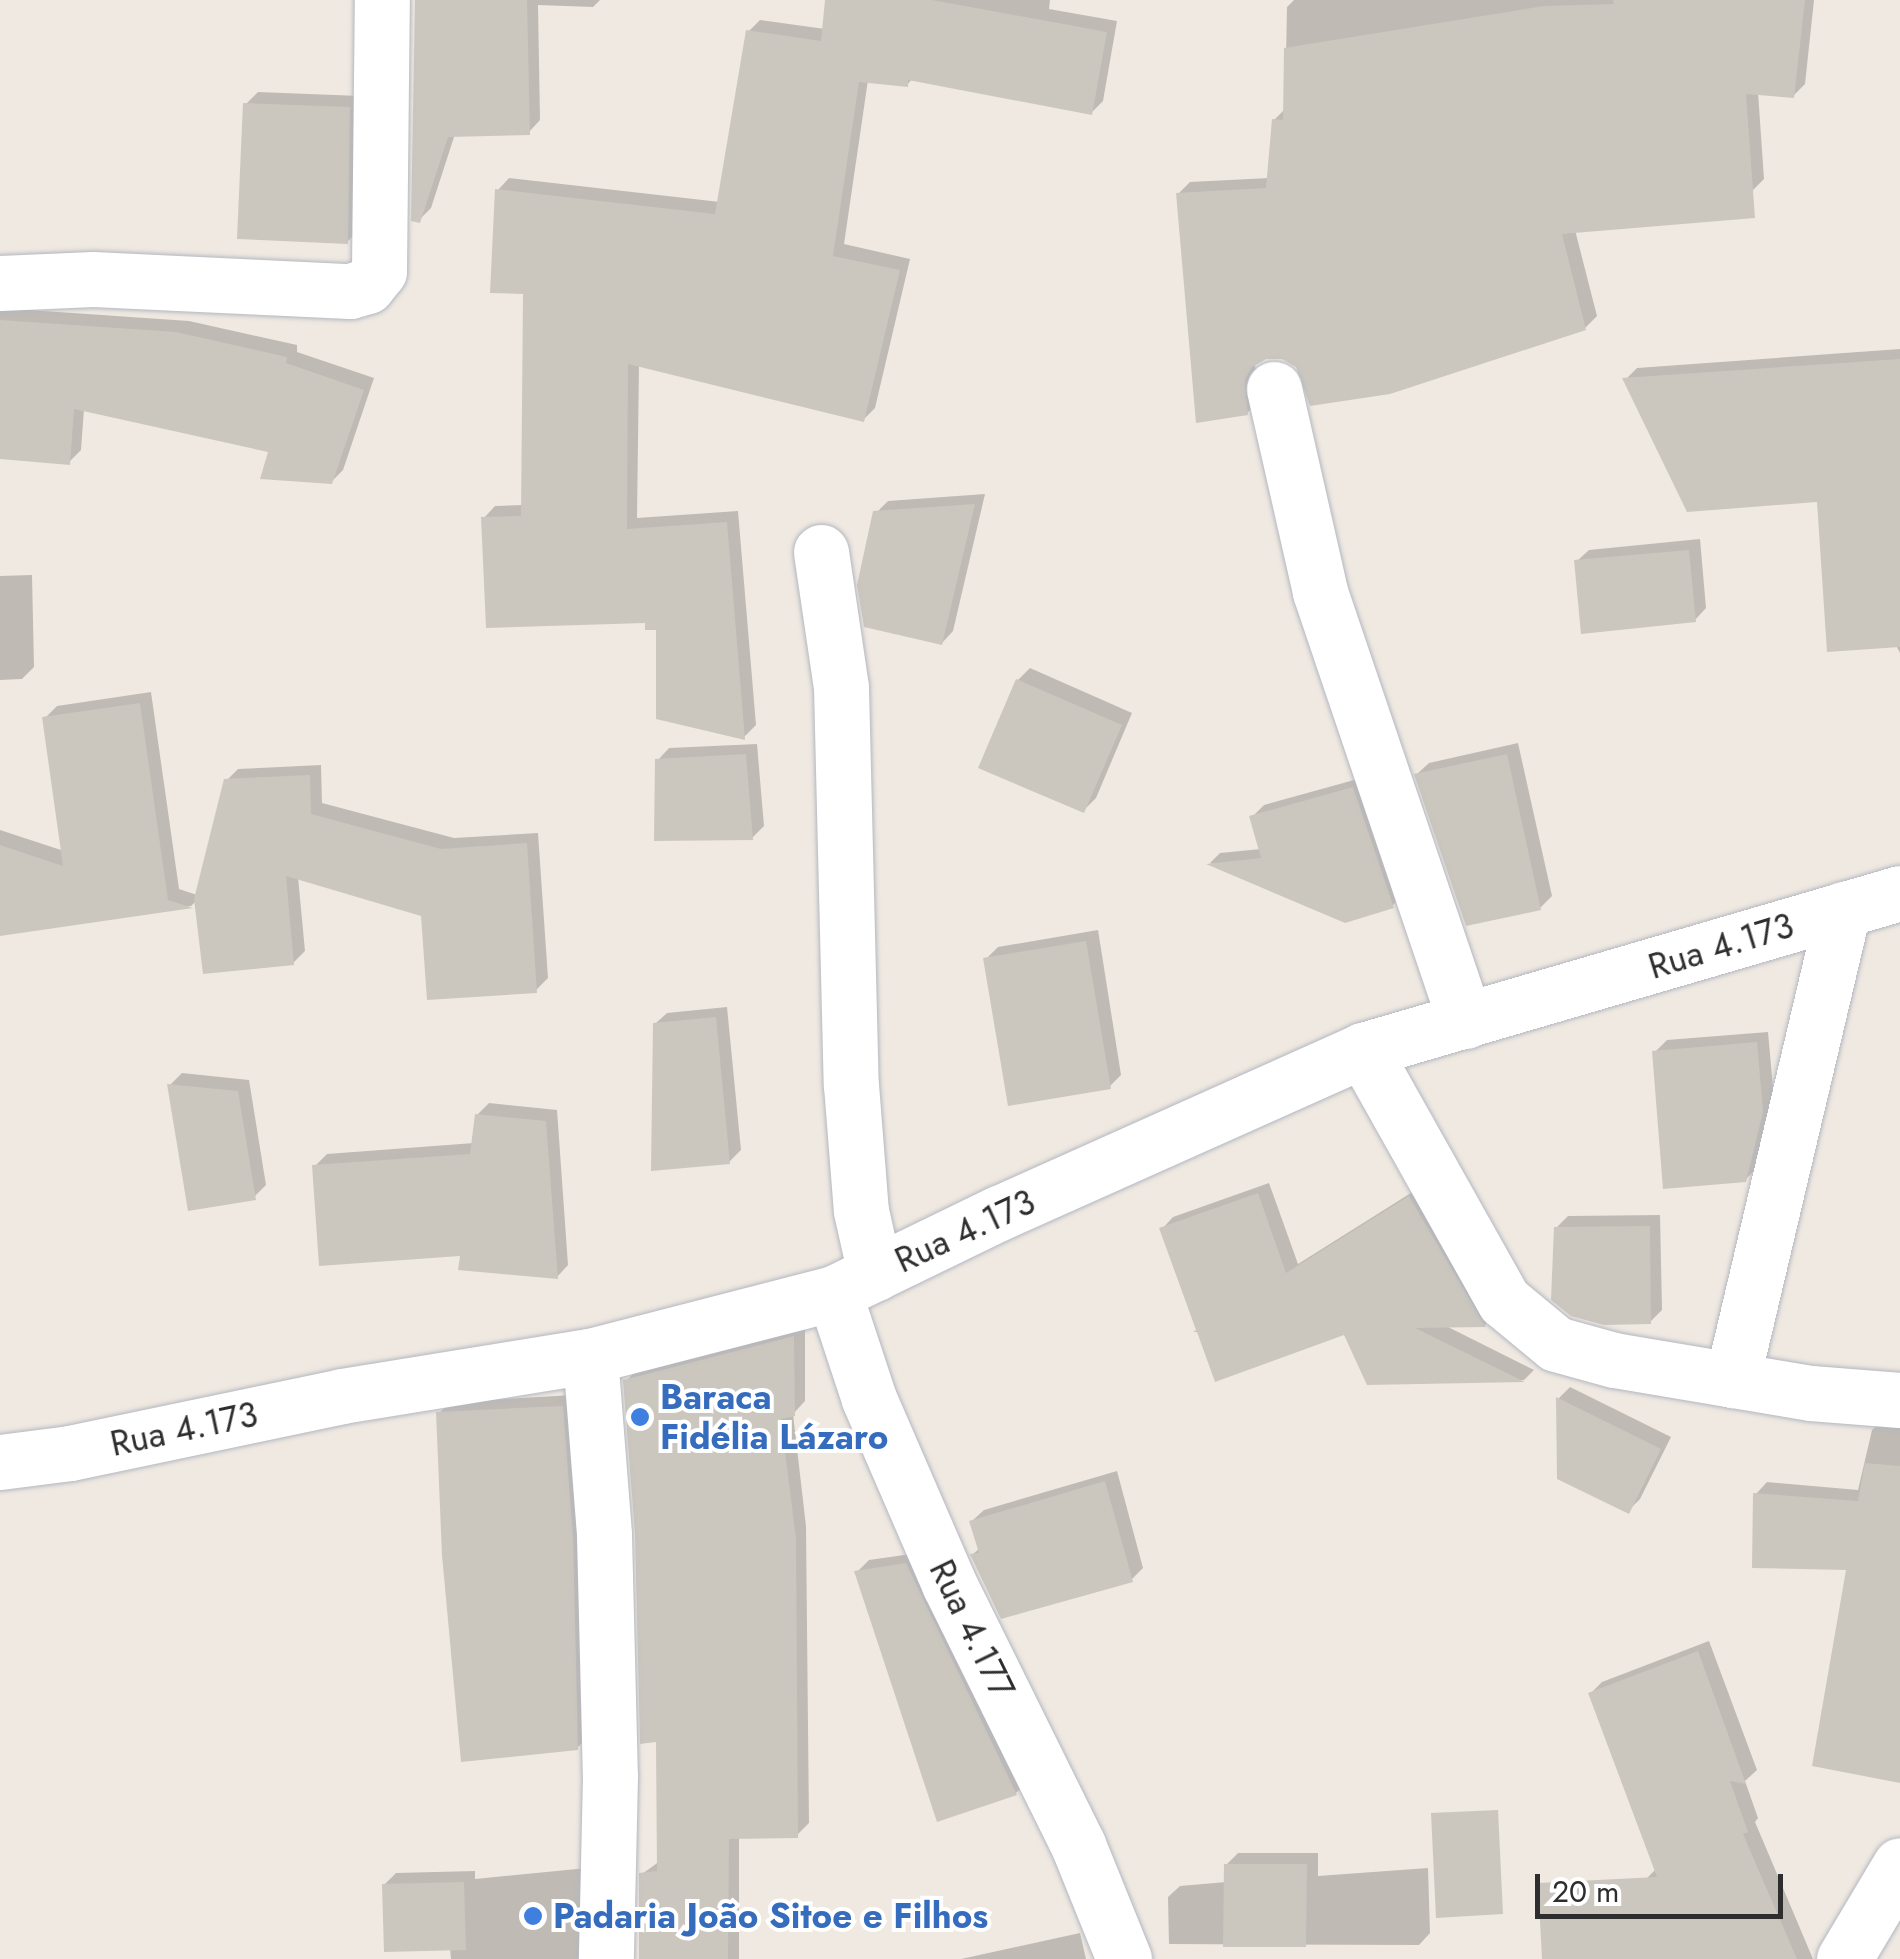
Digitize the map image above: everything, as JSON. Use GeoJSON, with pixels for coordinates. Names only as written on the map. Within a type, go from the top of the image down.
{"type":"FeatureCollection","features":[{"type":"Feature","properties":{"kind":"street"},"geometry":{"type":"LineString","coordinates":[[0,284],[92,280],[350,291],[368,286],[379,270],[382,0]]}},
{"type":"Feature","properties":{"kind":"street"},"geometry":{"type":"LineString","coordinates":[[1274,389],[1320,592],[1465,1021]]}},
{"type":"Feature","properties":{"kind":"street","name":"Rua 4.177"},"geometry":{"type":"LineString","coordinates":[[821,552],[841,687],[851,1085],[861,1210],[855,1283],[869,1398],[949,1584],[1078,1845],[1124,1959]]}},
{"type":"Feature","properties":{"kind":"street","name":"Rua 4.173"},"geometry":{"type":"LineString","coordinates":[[0,1462],[70,1453],[342,1396],[590,1356],[855,1283],[1363,1050],[1900,893]]}},
{"type":"Feature","properties":{"kind":"street"},"geometry":{"type":"LineString","coordinates":[[1732,1380],[1843,909]]}},
{"type":"Feature","properties":{"kind":"street"},"geometry":{"type":"LineString","coordinates":[[1363,1050],[1504,1301],[1556,1344],[1614,1360],[1811,1394],[1900,1400]]}},
{"type":"Feature","properties":{"kind":"street"},"geometry":{"type":"LineString","coordinates":[[590,1356],[605,1554],[610,1776],[606,1959]]}},
{"type":"Feature","properties":{"kind":"street"},"geometry":{"type":"LineString","coordinates":[[1844,1959],[1900,1865]]}},
{"type":"Feature","properties":{"kind":"building"},"geometry":{"type":"Polygon","coordinates":[[[415,0],[527,0],[530,135],[448,137],[420,223],[411,221],[415,0]]]}},
{"type":"Feature","properties":{"kind":"building"},"geometry":{"type":"Polygon","coordinates":[[[825,0],[932,0],[1107,32],[1092,115],[908,80],[908,87],[859,82],[833,256],[900,270],[864,422],[628,364],[627,529],[727,522],[745,740],[656,719],[656,630],[645,630],[645,623],[486,628],[481,517],[521,516],[523,294],[490,293],[495,189],[715,214],[746,30],[821,41],[825,0]]]}},
{"type":"Feature","properties":{"kind":"building"},"geometry":{"type":"Polygon","coordinates":[[[1613,0],[1805,0],[1794,98],[1746,94],[1755,218],[1562,234],[1586,330],[1390,394],[1310,406],[1296,367],[1282,359],[1266,359],[1252,367],[1245,379],[1248,415],[1196,423],[1176,193],[1266,188],[1272,119],[1283,120],[1284,48],[1544,6],[1614,4],[1613,0]]]}},
{"type":"Feature","properties":{"kind":"building"},"geometry":{"type":"Polygon","coordinates":[[[243,103],[350,107],[348,244],[237,239],[243,103]]]}},
{"type":"Feature","properties":{"kind":"building"},"geometry":{"type":"Polygon","coordinates":[[[0,320],[176,332],[287,357],[286,363],[364,390],[332,484],[260,479],[268,452],[74,409],[70,465],[0,459],[0,320]]]}},
{"type":"Feature","properties":{"kind":"building"},"geometry":{"type":"Polygon","coordinates":[[[1900,359],[1900,647],[1827,652],[1817,502],[1687,512],[1622,378],[1900,359]]]}},
{"type":"Feature","properties":{"kind":"building"},"geometry":{"type":"Polygon","coordinates":[[[975,504],[942,645],[864,627],[857,585],[873,511],[975,504]]]}},
{"type":"Feature","properties":{"kind":"building"},"geometry":{"type":"Polygon","coordinates":[[[1689,550],[1696,622],[1581,634],[1574,560],[1689,550]]]}},
{"type":"Feature","properties":{"kind":"building"},"geometry":{"type":"Polygon","coordinates":[[[1016,679],[1122,725],[1084,813],[978,768],[1016,679]]]}},
{"type":"Feature","properties":{"kind":"building"},"geometry":{"type":"Polygon","coordinates":[[[140,703],[168,900],[193,908],[0,936],[0,845],[63,866],[42,717],[140,703]]]}},
{"type":"Feature","properties":{"kind":"building"},"geometry":{"type":"Polygon","coordinates":[[[746,754],[753,840],[654,841],[655,759],[746,754]]]}},
{"type":"Feature","properties":{"kind":"building"},"geometry":{"type":"Polygon","coordinates":[[[1507,754],[1541,910],[1466,926],[1414,774],[1507,754]]]}},
{"type":"Feature","properties":{"kind":"building"},"geometry":{"type":"Polygon","coordinates":[[[310,775],[311,814],[441,849],[527,843],[537,993],[427,1000],[421,916],[286,876],[294,965],[203,974],[194,899],[224,779],[310,775]]]}},
{"type":"Feature","properties":{"kind":"building"},"geometry":{"type":"Polygon","coordinates":[[[1353,787],[1394,908],[1345,923],[1206,864],[1261,858],[1249,816],[1353,787]]]}},
{"type":"Feature","properties":{"kind":"building"},"geometry":{"type":"Polygon","coordinates":[[[1086,941],[1111,1089],[1008,1106],[983,958],[1086,941]]]}},
{"type":"Feature","properties":{"kind":"building"},"geometry":{"type":"Polygon","coordinates":[[[716,1017],[730,1164],[651,1171],[653,1023],[716,1017]]]}},
{"type":"Feature","properties":{"kind":"building"},"geometry":{"type":"Polygon","coordinates":[[[1757,1042],[1763,1112],[1746,1182],[1663,1189],[1652,1051],[1757,1042]]]}},
{"type":"Feature","properties":{"kind":"building"},"geometry":{"type":"Polygon","coordinates":[[[167,1084],[238,1091],[256,1200],[188,1211],[167,1084]]]}},
{"type":"Feature","properties":{"kind":"building"},"geometry":{"type":"Polygon","coordinates":[[[475,1114],[546,1121],[558,1279],[458,1270],[460,1256],[319,1266],[312,1165],[470,1154],[475,1114]]]}},
{"type":"Feature","properties":{"kind":"building"},"geometry":{"type":"Polygon","coordinates":[[[1258,1193],[1286,1273],[1409,1196],[1486,1327],[1415,1328],[1525,1382],[1367,1385],[1344,1335],[1215,1382],[1197,1332],[1193,1332],[1196,1330],[1159,1228],[1258,1193]]]}},
{"type":"Feature","properties":{"kind":"building"},"geometry":{"type":"Polygon","coordinates":[[[1650,1226],[1651,1324],[1604,1325],[1571,1316],[1551,1300],[1554,1227],[1650,1226]]]}},
{"type":"Feature","properties":{"kind":"building"},"geometry":{"type":"Polygon","coordinates":[[[794,1336],[795,1416],[781,1419],[796,1539],[798,1838],[729,1839],[728,1959],[639,1959],[639,1873],[657,1871],[656,1742],[640,1744],[635,1534],[623,1380],[794,1336]]]}},
{"type":"Feature","properties":{"kind":"building"},"geometry":{"type":"Polygon","coordinates":[[[1556,1397],[1661,1449],[1629,1514],[1557,1479],[1556,1397]]]}},
{"type":"Feature","properties":{"kind":"building"},"geometry":{"type":"Polygon","coordinates":[[[563,1406],[573,1537],[578,1750],[461,1762],[442,1555],[436,1412],[563,1406]]]}},
{"type":"Feature","properties":{"kind":"building"},"geometry":{"type":"Polygon","coordinates":[[[1865,1463],[1900,1466],[1900,1783],[1812,1766],[1846,1570],[1752,1568],[1753,1493],[1858,1501],[1865,1463]]]}},
{"type":"Feature","properties":{"kind":"building"},"geometry":{"type":"Polygon","coordinates":[[[1105,1481],[1133,1582],[1001,1619],[970,1554],[979,1553],[969,1521],[1105,1481]]]}},
{"type":"Feature","properties":{"kind":"building"},"geometry":{"type":"Polygon","coordinates":[[[906,1563],[1017,1795],[937,1822],[854,1571],[906,1563]]]}},
{"type":"Feature","properties":{"kind":"building"},"geometry":{"type":"Polygon","coordinates":[[[1698,1651],[1746,1784],[1730,1781],[1748,1832],[1743,1834],[1797,1959],[1542,1959],[1538,1883],[1657,1877],[1588,1693],[1698,1651]]]}},
{"type":"Feature","properties":{"kind":"building"},"geometry":{"type":"Polygon","coordinates":[[[1498,1810],[1503,1914],[1436,1918],[1431,1813],[1498,1810]]]}},
{"type":"Feature","properties":{"kind":"building"},"geometry":{"type":"Polygon","coordinates":[[[1224,1864],[1307,1864],[1306,1947],[1223,1947],[1224,1864]]]}},
{"type":"Feature","properties":{"kind":"building"},"geometry":{"type":"Polygon","coordinates":[[[464,1882],[466,1950],[384,1952],[382,1884],[464,1882]]]}},
{"type":"Feature","properties":{"kind":"place","name":"Baraca Fidélia Lázaro"},"geometry":{"type":"Point","coordinates":[640,1417]}},
{"type":"Feature","properties":{"kind":"place","name":"Padaria João Sitoe e Filhos"},"geometry":{"type":"Point","coordinates":[533,1916]}}]}
